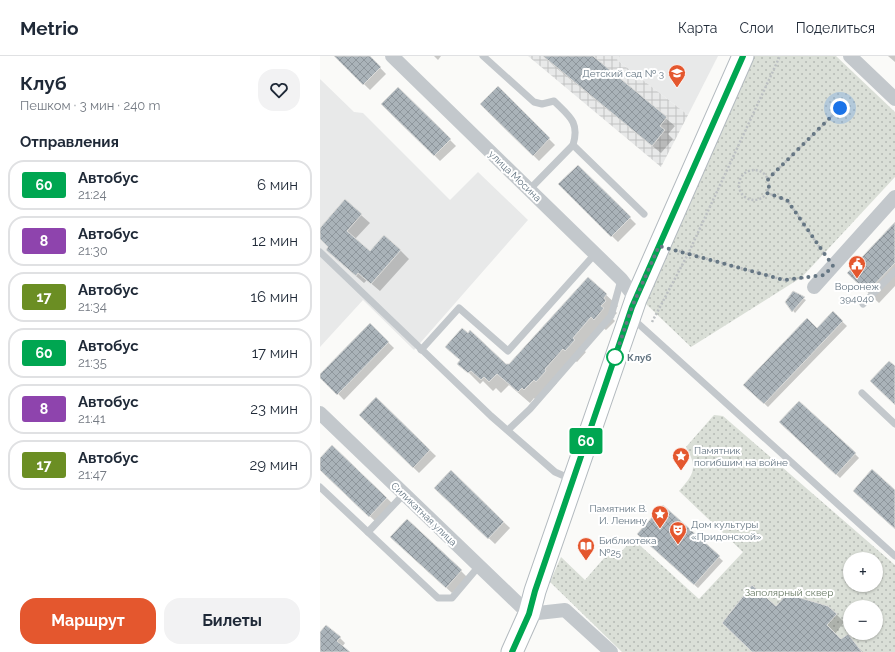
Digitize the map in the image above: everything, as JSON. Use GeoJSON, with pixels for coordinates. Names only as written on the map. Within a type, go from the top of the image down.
{"type":"FeatureCollection","features":[{"type":"Feature","properties":{"kind":"street","name":"улица Мосина"},"geometry":{"type":"LineString","coordinates":[[392,56],[621,279],[632,307]]}},
{"type":"Feature","properties":{"kind":"street"},"geometry":{"type":"LineString","coordinates":[[512,652],[529,614],[535,591],[632,307],[743,56]]}},
{"type":"Feature","properties":{"kind":"street"},"geometry":{"type":"LineString","coordinates":[[850,56],[895,99]]}},
{"type":"Feature","properties":{"kind":"street"},"geometry":{"type":"LineString","coordinates":[[814,287],[895,198]]}},
{"type":"Feature","properties":{"kind":"street","name":"Силикатная улица"},"geometry":{"type":"LineString","coordinates":[[320,413],[529,614]]}},
{"type":"Feature","properties":{"kind":"street"},"geometry":{"type":"LineString","coordinates":[[529,614],[566,610],[611,652]]}},
{"type":"Feature","properties":{"kind":"lane"},"geometry":{"type":"LineString","coordinates":[[483,56],[534,102],[542,104],[554,101],[573,119],[576,135],[573,145],[529,190]]}},
{"type":"Feature","properties":{"kind":"lane"},"geometry":{"type":"LineString","coordinates":[[573,145],[644,214]]}},
{"type":"Feature","properties":{"kind":"lane"},"geometry":{"type":"LineString","coordinates":[[320,252],[421,350],[508,430],[555,472],[573,480]]}},
{"type":"Feature","properties":{"kind":"lane"},"geometry":{"type":"LineString","coordinates":[[421,350],[459,308],[508,351],[595,254]]}},
{"type":"Feature","properties":{"kind":"lane"},"geometry":{"type":"LineString","coordinates":[[863,304],[895,271]]}},
{"type":"Feature","properties":{"kind":"lane"},"geometry":{"type":"LineString","coordinates":[[508,430],[530,409],[611,316],[621,279]]}},
{"type":"Feature","properties":{"kind":"lane"},"geometry":{"type":"LineString","coordinates":[[632,307],[647,331],[895,556]]}},
{"type":"Feature","properties":{"kind":"lane"},"geometry":{"type":"LineString","coordinates":[[862,393],[895,424]]}},
{"type":"Feature","properties":{"kind":"lane"},"geometry":{"type":"LineString","coordinates":[[320,487],[438,598],[452,598],[479,566]]}},
{"type":"Feature","properties":{"kind":"lane"},"geometry":{"type":"LineString","coordinates":[[368,532],[404,494]]}},
{"type":"Feature","properties":{"kind":"path"},"geometry":{"type":"LineString","coordinates":[[647,331],[688,254],[780,56]]}},
{"type":"Feature","properties":{"kind":"path"},"geometry":{"type":"LineString","coordinates":[[768,179],[840,108]]}},
{"type":"Feature","properties":{"kind":"path"},"geometry":{"type":"LineString","coordinates":[[752,170],[762,172],[768,179],[769,188],[767,193],[760,199],[750,200],[741,194],[739,184],[743,174],[752,170]]}},
{"type":"Feature","properties":{"kind":"path"},"geometry":{"type":"LineString","coordinates":[[659,246],[784,280],[829,270],[787,200],[767,193]]}},
{"type":"Feature","properties":{"kind":"shaded area"},"geometry":{"type":"Polygon","coordinates":[[[528,56],[620,56],[617,60],[688,115],[661,167],[528,56]]]}},
{"type":"Feature","properties":{"kind":"shaded area","name":"Детский сад № 3"},"geometry":{"type":"Polygon","coordinates":[[[620,56],[718,56],[688,115],[617,60],[620,56]]]}},
{"type":"Feature","properties":{"kind":"shaded area"},"geometry":{"type":"Polygon","coordinates":[[[320,79],[354,112],[363,113],[450,200],[478,172],[528,220],[414,350],[363,300],[320,347],[320,79]]]}},
{"type":"Feature","properties":{"kind":"green space"},"geometry":{"type":"Polygon","coordinates":[[[754,56],[836,56],[895,112],[895,177],[802,277],[691,347],[645,303],[754,56]]]}},
{"type":"Feature","properties":{"kind":"green space","name":"Заполярный сквер"},"geometry":{"type":"Polygon","coordinates":[[[714,415],[723,416],[880,552],[843,552],[843,592],[883,592],[883,555],[895,565],[895,652],[622,652],[550,582],[561,557],[585,580],[605,557],[620,553],[633,539],[699,599],[743,552],[679,491],[688,480],[693,470],[690,454],[686,447],[714,415]]]}},
{"type":"Feature","properties":{"kind":"building"},"geometry":{"type":"Polygon","coordinates":[[[334,56],[370,56],[381,67],[363,85],[334,56]]]}},
{"type":"Feature","properties":{"kind":"building"},"geometry":{"type":"Polygon","coordinates":[[[543,56],[593,56],[667,117],[660,126],[665,130],[652,146],[543,56]]]}},
{"type":"Feature","properties":{"kind":"building"},"geometry":{"type":"Polygon","coordinates":[[[498,86],[550,138],[533,156],[480,104],[498,86]]]}},
{"type":"Feature","properties":{"kind":"building"},"geometry":{"type":"Polygon","coordinates":[[[398,87],[451,139],[434,156],[381,104],[398,87]]]}},
{"type":"Feature","properties":{"kind":"building"},"geometry":{"type":"Polygon","coordinates":[[[578,165],[631,217],[611,237],[558,184],[578,165]]]}},
{"type":"Feature","properties":{"kind":"building"},"geometry":{"type":"Polygon","coordinates":[[[345,199],[362,214],[347,231],[370,251],[384,235],[401,250],[371,284],[358,273],[356,276],[326,250],[328,247],[320,239],[320,228],[345,199]]]}},
{"type":"Feature","properties":{"kind":"building"},"geometry":{"type":"Polygon","coordinates":[[[895,222],[895,263],[867,292],[847,273],[895,222]]]}},
{"type":"Feature","properties":{"kind":"building"},"geometry":{"type":"Polygon","coordinates":[[[588,277],[607,294],[604,298],[606,301],[601,306],[604,308],[594,320],[591,317],[573,338],[575,340],[565,351],[563,349],[545,369],[546,371],[536,382],[534,380],[524,390],[522,388],[518,392],[497,374],[489,382],[484,377],[481,380],[471,371],[468,373],[457,364],[460,360],[445,347],[462,328],[468,333],[470,330],[506,364],[509,364],[588,277]]]}},
{"type":"Feature","properties":{"kind":"building"},"geometry":{"type":"Polygon","coordinates":[[[793,291],[805,297],[792,312],[785,302],[793,291]]]}},
{"type":"Feature","properties":{"kind":"building"},"geometry":{"type":"Polygon","coordinates":[[[833,311],[843,321],[764,404],[743,385],[807,318],[817,328],[833,311]]]}},
{"type":"Feature","properties":{"kind":"building"},"geometry":{"type":"Polygon","coordinates":[[[370,323],[389,342],[337,395],[320,378],[320,374],[370,323]]]}},
{"type":"Feature","properties":{"kind":"building"},"geometry":{"type":"Polygon","coordinates":[[[889,361],[895,366],[895,405],[870,381],[889,361]]]}},
{"type":"Feature","properties":{"kind":"building"},"geometry":{"type":"Polygon","coordinates":[[[376,397],[430,450],[413,468],[359,415],[376,397]]]}},
{"type":"Feature","properties":{"kind":"building"},"geometry":{"type":"Polygon","coordinates":[[[799,401],[856,453],[836,475],[779,422],[799,401]]]}},
{"type":"Feature","properties":{"kind":"building"},"geometry":{"type":"Polygon","coordinates":[[[332,445],[387,498],[369,517],[320,470],[320,458],[332,445]]]}},
{"type":"Feature","properties":{"kind":"building"},"geometry":{"type":"Polygon","coordinates":[[[872,469],[895,490],[895,529],[853,491],[872,469]]]}},
{"type":"Feature","properties":{"kind":"building"},"geometry":{"type":"Polygon","coordinates":[[[451,470],[504,522],[488,539],[434,488],[451,470]]]}},
{"type":"Feature","properties":{"kind":"building","name":"Дом культуры «Придонской»"},"geometry":{"type":"Polygon","coordinates":[[[663,505],[720,556],[694,585],[637,534],[663,505]]]}},
{"type":"Feature","properties":{"kind":"building"},"geometry":{"type":"Polygon","coordinates":[[[407,519],[462,570],[446,588],[390,537],[407,519]]]}},
{"type":"Feature","properties":{"kind":"building"},"geometry":{"type":"Polygon","coordinates":[[[752,585],[776,606],[787,594],[828,606],[837,614],[827,625],[841,639],[843,638],[843,640],[853,640],[862,652],[752,652],[722,623],[752,585]]]}},
{"type":"Feature","properties":{"kind":"building"},"geometry":{"type":"Polygon","coordinates":[[[326,625],[341,637],[337,641],[350,652],[320,652],[320,632],[326,625]]]}},
{"type":"Feature","properties":{"kind":"bus line","name":"60"},"geometry":{"type":"LineString","coordinates":[[512,652],[529,614],[535,591],[632,307],[743,56]]}},
{"type":"Feature","properties":{"kind":"place","name":"Детский сад № 3"},"geometry":{"type":"Point","coordinates":[677,88]}},
{"type":"Feature","properties":{"kind":"place","name":"Воронеж 394040"},"geometry":{"type":"Point","coordinates":[857,279]}},
{"type":"Feature","properties":{"kind":"place","name":"Клуб"},"geometry":{"type":"Point","coordinates":[615,357]}},
{"type":"Feature","properties":{"kind":"place","name":"Памятник погибшим на войне"},"geometry":{"type":"Point","coordinates":[681,471]}},
{"type":"Feature","properties":{"kind":"place","name":"Памятник В. И. Ленину"},"geometry":{"type":"Point","coordinates":[660,529]}},
{"type":"Feature","properties":{"kind":"place","name":"Дом культуры «Придонской»"},"geometry":{"type":"Point","coordinates":[678,545]}},
{"type":"Feature","properties":{"kind":"place","name":"Библиотека №25"},"geometry":{"type":"Point","coordinates":[586,561]}},
{"type":"Feature","properties":{"kind":"route"},"geometry":{"type":"LineString","coordinates":[[615,357],[632,307],[659,246],[784,280],[824,275],[833,266],[787,200],[767,193],[769,188],[768,179],[840,108]]}}]}
